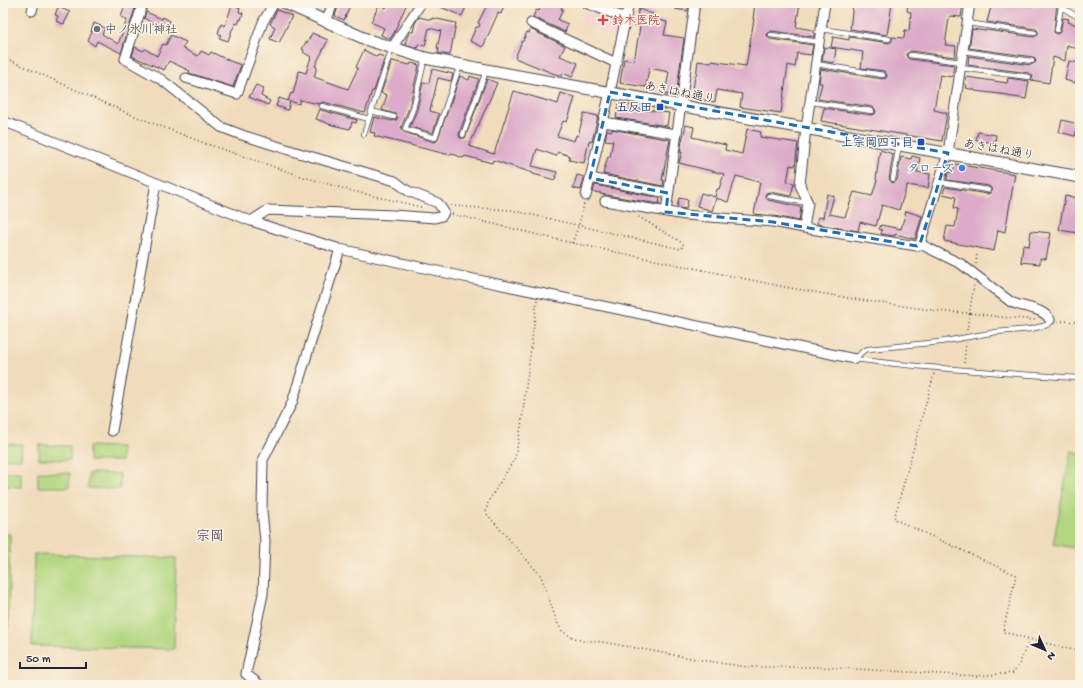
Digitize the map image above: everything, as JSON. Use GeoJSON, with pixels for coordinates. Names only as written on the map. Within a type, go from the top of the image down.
{"type":"FeatureCollection","features":[{"type":"Feature","properties":{"kind":"street"},"geometry":{"type":"LineString","coordinates":[[143,3],[126,59],[162,80],[221,127],[299,153],[395,181],[408,190],[438,203],[442,209],[442,216],[435,218],[268,210],[251,221]]}},
{"type":"Feature","properties":{"kind":"street"},"geometry":{"type":"LineString","coordinates":[[186,78],[237,94],[263,22],[274,3]]}},
{"type":"Feature","properties":{"kind":"street","name":"あきはね通り"},"geometry":{"type":"LineString","coordinates":[[285,3],[304,7],[326,22],[368,40],[425,58],[1080,177]]}},
{"type":"Feature","properties":{"kind":"street"},"geometry":{"type":"LineString","coordinates":[[326,22],[333,3]]}},
{"type":"Feature","properties":{"kind":"street"},"geometry":{"type":"LineString","coordinates":[[392,48],[421,3]]}},
{"type":"Feature","properties":{"kind":"street"},"geometry":{"type":"LineString","coordinates":[[586,3],[626,18]]}},
{"type":"Feature","properties":{"kind":"street"},"geometry":{"type":"LineString","coordinates":[[586,196],[604,122],[629,3]]}},
{"type":"Feature","properties":{"kind":"street"},"geometry":{"type":"LineString","coordinates":[[666,212],[680,105],[696,3]]}},
{"type":"Feature","properties":{"kind":"street"},"geometry":{"type":"LineString","coordinates":[[804,228],[808,203],[800,185],[806,128],[825,3]]}},
{"type":"Feature","properties":{"kind":"street"},"geometry":{"type":"LineString","coordinates":[[920,244],[948,153],[970,3]]}},
{"type":"Feature","properties":{"kind":"street"},"geometry":{"type":"LineString","coordinates":[[530,23],[616,63]]}},
{"type":"Feature","properties":{"kind":"street"},"geometry":{"type":"LineString","coordinates":[[3,121],[251,221],[340,249],[389,261],[855,359]]}},
{"type":"Feature","properties":{"kind":"street"},"geometry":{"type":"LineString","coordinates":[[604,122],[676,134]]}},
{"type":"Feature","properties":{"kind":"street"},"geometry":{"type":"LineString","coordinates":[[590,178],[668,193]]}},
{"type":"Feature","properties":{"kind":"street"},"geometry":{"type":"LineString","coordinates":[[112,431],[156,183]]}},
{"type":"Feature","properties":{"kind":"street"},"geometry":{"type":"LineString","coordinates":[[605,201],[685,215],[773,222],[917,246],[920,244],[961,264],[1011,302],[1019,306],[1042,312],[1047,315],[1050,320]]}},
{"type":"Feature","properties":{"kind":"street"},"geometry":{"type":"LineString","coordinates":[[260,685],[246,674],[263,594],[265,541],[262,511],[263,460],[292,402],[340,249]]}},
{"type":"Feature","properties":{"kind":"lane"},"geometry":{"type":"LineString","coordinates":[[1057,30],[1061,7],[1080,18]]}},
{"type":"Feature","properties":{"kind":"lane"},"geometry":{"type":"LineString","coordinates":[[967,23],[1035,33]]}},
{"type":"Feature","properties":{"kind":"lane"},"geometry":{"type":"LineString","coordinates":[[821,29],[889,39]]}},
{"type":"Feature","properties":{"kind":"lane"},"geometry":{"type":"LineString","coordinates":[[771,35],[819,42]]}},
{"type":"Feature","properties":{"kind":"lane"},"geometry":{"type":"LineString","coordinates":[[364,134],[392,48]]}},
{"type":"Feature","properties":{"kind":"lane"},"geometry":{"type":"LineString","coordinates":[[963,51],[1032,61]]}},
{"type":"Feature","properties":{"kind":"lane"},"geometry":{"type":"LineString","coordinates":[[910,55],[1029,78]]}},
{"type":"Feature","properties":{"kind":"lane"},"geometry":{"type":"LineString","coordinates":[[425,58],[413,109],[405,129],[435,138],[460,65]]}},
{"type":"Feature","properties":{"kind":"lane"},"geometry":{"type":"LineString","coordinates":[[816,64],[883,76]]}},
{"type":"Feature","properties":{"kind":"lane"},"geometry":{"type":"LineString","coordinates":[[462,135],[486,70]]}},
{"type":"Feature","properties":{"kind":"lane"},"geometry":{"type":"LineString","coordinates":[[810,102],[872,111]]}},
{"type":"Feature","properties":{"kind":"lane"},"geometry":{"type":"LineString","coordinates":[[322,106],[369,119]]}},
{"type":"Feature","properties":{"kind":"lane"},"geometry":{"type":"LineString","coordinates":[[372,111],[394,117]]}},
{"type":"Feature","properties":{"kind":"lane"},"geometry":{"type":"LineString","coordinates":[[893,179],[899,145]]}},
{"type":"Feature","properties":{"kind":"lane"},"geometry":{"type":"LineString","coordinates":[[939,182],[988,190]]}},
{"type":"Feature","properties":{"kind":"lane"},"geometry":{"type":"LineString","coordinates":[[769,196],[808,203]]}},
{"type":"Feature","properties":{"kind":"lane"},"geometry":{"type":"LineString","coordinates":[[855,359],[863,351],[868,349],[940,342],[1040,327],[1047,325],[1050,320]]}},
{"type":"Feature","properties":{"kind":"lane"},"geometry":{"type":"LineString","coordinates":[[855,359],[964,371],[1080,378]]}},
{"type":"Feature","properties":{"kind":"path"},"geometry":{"type":"LineString","coordinates":[[3,57],[113,106],[204,144],[304,177],[421,207]]}},
{"type":"Feature","properties":{"kind":"path"},"geometry":{"type":"LineString","coordinates":[[572,244],[579,225],[586,196]]}},
{"type":"Feature","properties":{"kind":"path"},"geometry":{"type":"LineString","coordinates":[[442,209],[511,210],[681,249],[684,245],[634,214]]}},
{"type":"Feature","properties":{"kind":"path"},"geometry":{"type":"LineString","coordinates":[[442,209],[572,244],[684,267],[866,301],[946,312],[970,312],[1007,318],[1080,322]]}},
{"type":"Feature","properties":{"kind":"path"},"geometry":{"type":"LineString","coordinates":[[964,371],[966,337],[977,252]]}},
{"type":"Feature","properties":{"kind":"path"},"geometry":{"type":"LineString","coordinates":[[538,292],[521,427],[515,458],[488,502],[486,513],[541,576],[557,622],[562,631],[572,638],[583,641],[608,643],[707,662],[747,667],[822,667],[976,676],[1013,673],[1019,665],[1029,639]]}},
{"type":"Feature","properties":{"kind":"path"},"geometry":{"type":"LineString","coordinates":[[936,368],[894,519],[1016,575],[1003,632],[1080,652]]}},
{"type":"Feature","properties":{"kind":"highlighted area"},"geometry":{"type":"Polygon","coordinates":[[[610,92],[948,153],[920,244],[917,246],[773,222],[666,212],[668,193],[590,178],[610,92]]]}},
{"type":"Feature","properties":{"kind":"shaded area","name":"鈴木医院"},"geometry":{"type":"Polygon","coordinates":[[[587,3],[625,18],[621,40],[581,23],[587,3]]]}},
{"type":"Feature","properties":{"kind":"green space"},"geometry":{"type":"Polygon","coordinates":[[[3,444],[22,444],[21,459],[3,458],[3,444]]]}},
{"type":"Feature","properties":{"kind":"green space"},"geometry":{"type":"Polygon","coordinates":[[[39,445],[70,446],[70,460],[39,459],[39,445]]]}},
{"type":"Feature","properties":{"kind":"green space"},"geometry":{"type":"Polygon","coordinates":[[[89,446],[121,447],[121,461],[89,461],[89,446]]]}},
{"type":"Feature","properties":{"kind":"green space"},"geometry":{"type":"Polygon","coordinates":[[[1071,451],[1080,453],[1080,549],[1053,544],[1071,451]]]}},
{"type":"Feature","properties":{"kind":"green space"},"geometry":{"type":"Polygon","coordinates":[[[3,472],[21,472],[21,487],[3,486],[3,472]]]}},
{"type":"Feature","properties":{"kind":"green space"},"geometry":{"type":"Polygon","coordinates":[[[38,472],[70,473],[69,487],[38,487],[38,472]]]}},
{"type":"Feature","properties":{"kind":"green space"},"geometry":{"type":"Polygon","coordinates":[[[89,473],[120,474],[120,489],[88,488],[89,473]]]}},
{"type":"Feature","properties":{"kind":"green space"},"geometry":{"type":"Polygon","coordinates":[[[3,534],[10,534],[8,628],[3,628],[3,534]]]}},
{"type":"Feature","properties":{"kind":"green space"},"geometry":{"type":"Polygon","coordinates":[[[34,554],[176,558],[174,649],[32,646],[34,554]]]}},
{"type":"Feature","properties":{"kind":"building"},"geometry":{"type":"Polygon","coordinates":[[[126,3],[136,5],[121,53],[97,41],[95,46],[88,41],[94,23],[105,28],[102,34],[118,44],[127,20],[121,17],[126,3]]]}},
{"type":"Feature","properties":{"kind":"building"},"geometry":{"type":"Polygon","coordinates":[[[339,3],[351,3],[344,20],[335,16],[339,3]]]}},
{"type":"Feature","properties":{"kind":"building"},"geometry":{"type":"Polygon","coordinates":[[[388,3],[407,3],[390,39],[381,35],[384,28],[371,22],[379,5],[386,8],[388,3]]]}},
{"type":"Feature","properties":{"kind":"building"},"geometry":{"type":"Polygon","coordinates":[[[431,3],[458,3],[466,7],[462,16],[431,3]]]}},
{"type":"Feature","properties":{"kind":"building"},"geometry":{"type":"Polygon","coordinates":[[[488,3],[505,3],[501,14],[498,13],[483,47],[470,41],[476,27],[479,27],[480,24],[478,23],[488,3]]]}},
{"type":"Feature","properties":{"kind":"building"},"geometry":{"type":"Polygon","coordinates":[[[542,3],[564,3],[558,20],[568,24],[565,32],[533,17],[536,10],[539,11],[542,3]]]}},
{"type":"Feature","properties":{"kind":"building"},"geometry":{"type":"Polygon","coordinates":[[[676,3],[689,3],[688,11],[675,9],[676,3]]]}},
{"type":"Feature","properties":{"kind":"building"},"geometry":{"type":"Polygon","coordinates":[[[755,3],[800,3],[796,27],[813,30],[814,33],[814,37],[772,31],[767,34],[770,39],[813,45],[811,55],[797,53],[795,67],[788,65],[781,113],[740,107],[742,94],[717,90],[715,102],[692,98],[698,61],[711,63],[711,61],[746,66],[754,19],[755,3]]]}},
{"type":"Feature","properties":{"kind":"building"},"geometry":{"type":"Polygon","coordinates":[[[853,3],[892,4],[887,35],[850,29],[853,3]]]}},
{"type":"Feature","properties":{"kind":"building"},"geometry":{"type":"Polygon","coordinates":[[[908,3],[963,3],[961,17],[950,16],[949,18],[945,45],[956,46],[955,57],[911,51],[906,54],[909,59],[954,65],[952,77],[940,75],[934,110],[947,113],[942,141],[821,121],[824,108],[871,115],[875,114],[876,111],[873,107],[818,99],[822,83],[819,83],[821,69],[882,79],[886,78],[887,75],[884,71],[861,68],[863,52],[831,47],[833,37],[849,40],[849,37],[889,43],[892,41],[892,37],[904,38],[905,30],[909,31],[911,12],[907,11],[908,3]]]}},
{"type":"Feature","properties":{"kind":"building"},"geometry":{"type":"Polygon","coordinates":[[[992,3],[1044,7],[1045,3],[1057,3],[1054,32],[1057,34],[1060,32],[1063,18],[1069,19],[1068,22],[1080,26],[1080,50],[1067,45],[1065,61],[1053,57],[1049,83],[1031,80],[1033,76],[1029,73],[968,65],[968,56],[1031,65],[1036,62],[1033,57],[969,48],[972,29],[1034,37],[1038,35],[1038,31],[1036,29],[987,22],[992,3]]]}},
{"type":"Feature","properties":{"kind":"building"},"geometry":{"type":"Polygon","coordinates":[[[234,5],[240,8],[239,12],[243,13],[241,20],[240,19],[238,24],[236,23],[232,30],[228,41],[219,38],[221,35],[218,33],[221,24],[225,26],[231,8],[234,5]]]}},
{"type":"Feature","properties":{"kind":"building"},"geometry":{"type":"Polygon","coordinates":[[[58,7],[70,12],[64,24],[56,21],[58,16],[55,15],[58,7]]]}},
{"type":"Feature","properties":{"kind":"building"},"geometry":{"type":"Polygon","coordinates":[[[639,9],[655,15],[654,19],[667,22],[664,35],[684,38],[676,96],[665,94],[669,72],[649,68],[646,87],[620,83],[624,59],[634,61],[640,27],[634,25],[639,9]]]}},
{"type":"Feature","properties":{"kind":"building"},"geometry":{"type":"Polygon","coordinates":[[[277,10],[292,16],[279,43],[270,39],[275,27],[270,24],[277,10]]]}},
{"type":"Feature","properties":{"kind":"building"},"geometry":{"type":"Polygon","coordinates":[[[146,12],[162,19],[163,17],[170,21],[166,30],[144,18],[146,12]]]}},
{"type":"Feature","properties":{"kind":"building"},"geometry":{"type":"Polygon","coordinates":[[[419,17],[456,23],[450,55],[438,53],[439,49],[437,48],[441,31],[429,28],[425,46],[418,44],[418,48],[405,44],[410,32],[413,32],[415,23],[419,17]]]}},
{"type":"Feature","properties":{"kind":"building"},"geometry":{"type":"Polygon","coordinates":[[[530,29],[565,46],[560,56],[578,63],[572,77],[563,73],[562,76],[552,73],[515,58],[522,41],[527,32],[529,33],[530,29]]]}},
{"type":"Feature","properties":{"kind":"building"},"geometry":{"type":"Polygon","coordinates":[[[312,33],[328,40],[315,66],[317,67],[314,77],[348,89],[358,68],[356,67],[364,50],[377,57],[378,55],[385,57],[365,113],[323,102],[319,104],[300,100],[299,104],[290,101],[288,110],[276,106],[279,98],[288,101],[291,93],[293,94],[299,71],[306,73],[311,57],[303,52],[304,50],[302,49],[312,33]]]}},
{"type":"Feature","properties":{"kind":"building"},"geometry":{"type":"Polygon","coordinates":[[[171,35],[186,42],[182,48],[198,56],[201,51],[209,55],[211,52],[241,65],[233,87],[189,73],[190,71],[169,61],[164,70],[132,56],[135,47],[143,51],[145,49],[157,56],[163,44],[166,45],[171,35]]]}},
{"type":"Feature","properties":{"kind":"building"},"geometry":{"type":"Polygon","coordinates":[[[824,47],[836,49],[834,63],[822,61],[824,47]]]}},
{"type":"Feature","properties":{"kind":"building"},"geometry":{"type":"Polygon","coordinates":[[[392,61],[410,65],[411,63],[419,65],[409,108],[401,128],[404,132],[434,142],[437,141],[460,76],[469,80],[470,76],[479,79],[459,134],[460,138],[465,138],[487,79],[497,83],[469,146],[494,154],[514,91],[558,104],[561,93],[575,98],[567,122],[563,121],[557,136],[574,141],[576,135],[578,136],[584,113],[598,116],[592,142],[589,141],[584,163],[569,160],[570,156],[558,152],[556,156],[537,149],[532,166],[557,172],[555,180],[493,160],[492,163],[465,156],[463,158],[451,153],[450,155],[374,136],[375,133],[370,132],[374,117],[393,121],[398,118],[395,114],[382,110],[387,95],[381,93],[392,61]]]}},
{"type":"Feature","properties":{"kind":"building"},"geometry":{"type":"Polygon","coordinates":[[[1069,61],[1080,63],[1075,83],[1065,80],[1069,61]]]}},
{"type":"Feature","properties":{"kind":"building"},"geometry":{"type":"Polygon","coordinates":[[[432,69],[453,74],[451,81],[438,78],[430,111],[439,114],[433,133],[410,127],[417,110],[423,82],[429,83],[432,69]]]}},
{"type":"Feature","properties":{"kind":"building"},"geometry":{"type":"Polygon","coordinates":[[[966,77],[1007,83],[1008,78],[1029,81],[1026,99],[975,91],[966,88],[966,77]]]}},
{"type":"Feature","properties":{"kind":"building"},"geometry":{"type":"Polygon","coordinates":[[[256,85],[264,88],[261,96],[270,101],[268,105],[249,97],[256,85]]]}},
{"type":"Feature","properties":{"kind":"building"},"geometry":{"type":"Polygon","coordinates":[[[619,103],[633,106],[632,108],[669,113],[667,126],[616,118],[619,103]]]}},
{"type":"Feature","properties":{"kind":"building"},"geometry":{"type":"Polygon","coordinates":[[[320,109],[357,120],[356,123],[352,122],[350,129],[332,125],[316,119],[320,109]]]}},
{"type":"Feature","properties":{"kind":"building"},"geometry":{"type":"Polygon","coordinates":[[[1062,120],[1078,124],[1075,136],[1059,132],[1062,120]]]}},
{"type":"Feature","properties":{"kind":"building"},"geometry":{"type":"Polygon","coordinates":[[[686,125],[694,127],[692,137],[726,145],[725,150],[742,154],[747,129],[761,132],[760,137],[798,143],[795,166],[790,165],[787,182],[794,183],[791,196],[769,192],[766,193],[765,196],[768,200],[801,207],[799,221],[754,214],[760,182],[736,176],[728,202],[716,198],[712,211],[697,206],[701,193],[715,197],[724,174],[679,163],[686,125]]]}},
{"type":"Feature","properties":{"kind":"building"},"geometry":{"type":"Polygon","coordinates":[[[612,129],[670,140],[662,180],[664,180],[663,186],[603,174],[608,156],[610,157],[613,141],[605,140],[607,130],[612,131],[612,129]]]}},
{"type":"Feature","properties":{"kind":"building"},"geometry":{"type":"Polygon","coordinates":[[[978,132],[996,135],[995,143],[976,140],[978,132]]]}},
{"type":"Feature","properties":{"kind":"building"},"geometry":{"type":"Polygon","coordinates":[[[880,150],[893,154],[889,179],[892,183],[897,180],[901,157],[911,159],[912,156],[920,158],[917,172],[930,174],[928,188],[907,185],[899,210],[882,205],[876,226],[860,222],[858,231],[817,224],[818,217],[823,218],[827,194],[834,196],[829,214],[845,217],[854,192],[872,196],[877,180],[880,150]]]}},
{"type":"Feature","properties":{"kind":"building"},"geometry":{"type":"Polygon","coordinates":[[[955,164],[1015,174],[1005,232],[998,230],[994,251],[944,241],[947,226],[955,227],[958,209],[954,208],[956,197],[943,194],[945,187],[987,194],[991,193],[992,190],[989,186],[947,180],[948,172],[953,173],[955,164]]]}},
{"type":"Feature","properties":{"kind":"building"},"geometry":{"type":"Polygon","coordinates":[[[577,175],[584,177],[581,190],[573,188],[577,175]]]}},
{"type":"Feature","properties":{"kind":"building"},"geometry":{"type":"Polygon","coordinates":[[[595,185],[660,198],[659,204],[593,192],[595,185]]]}},
{"type":"Feature","properties":{"kind":"building"},"geometry":{"type":"Polygon","coordinates":[[[1065,196],[1080,198],[1080,220],[1078,233],[1059,230],[1065,196]]]}},
{"type":"Feature","properties":{"kind":"building"},"geometry":{"type":"Polygon","coordinates":[[[679,198],[688,200],[686,209],[677,208],[679,198]]]}},
{"type":"Feature","properties":{"kind":"building"},"geometry":{"type":"Polygon","coordinates":[[[906,211],[922,216],[915,239],[895,234],[895,236],[881,234],[882,230],[879,229],[881,225],[901,229],[906,211]]]}},
{"type":"Feature","properties":{"kind":"building"},"geometry":{"type":"Polygon","coordinates":[[[1031,231],[1051,233],[1046,259],[1040,258],[1040,264],[1021,262],[1023,245],[1029,246],[1031,231]]]}},
{"type":"Feature","properties":{"kind":"place","name":"鈴木医院"},"geometry":{"type":"Point","coordinates":[603,20]}},
{"type":"Feature","properties":{"kind":"place","name":"中ノ氷川神社"},"geometry":{"type":"Point","coordinates":[97,29]}},
{"type":"Feature","properties":{"kind":"place","name":"五反田"},"geometry":{"type":"Point","coordinates":[660,107]}},
{"type":"Feature","properties":{"kind":"place","name":"上宗岡四丁目"},"geometry":{"type":"Point","coordinates":[921,142]}},
{"type":"Feature","properties":{"kind":"place","name":"タローズ"},"geometry":{"type":"Point","coordinates":[962,168]}},
{"type":"Feature","properties":{"kind":"district","name":"宗岡"},"geometry":{"type":"Point","coordinates":[210,535]}}]}
